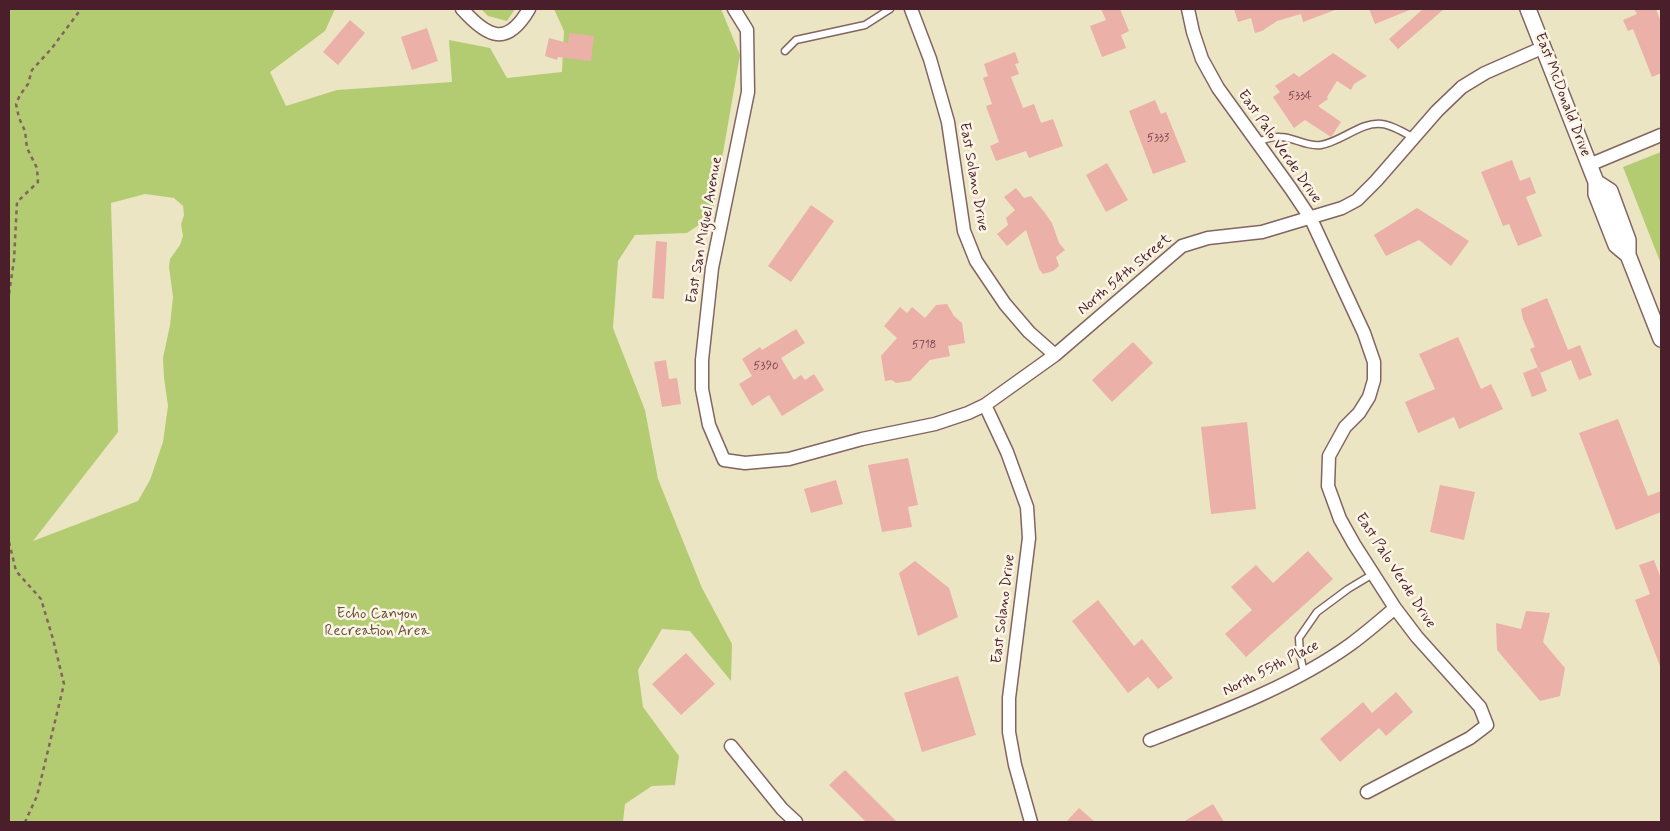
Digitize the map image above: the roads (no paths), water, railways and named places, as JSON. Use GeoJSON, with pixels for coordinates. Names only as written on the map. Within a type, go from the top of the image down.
{"type":"FeatureCollection","features":[{"type":"Feature","properties":{"kind":"street"},"geometry":{"type":"LineString","coordinates":[[462,9],[483,30],[498,35],[506,34],[521,24],[529,9]]}},
{"type":"Feature","properties":{"kind":"street","name":"East San Miguel Avenue"},"geometry":{"type":"LineString","coordinates":[[724,460],[709,426],[702,389],[702,360],[712,268],[748,92],[747,30],[734,9]]}},
{"type":"Feature","properties":{"kind":"street","name":"East Solano Drive"},"geometry":{"type":"LineString","coordinates":[[911,9],[930,59],[948,122],[964,232],[976,261],[1005,304],[1029,332],[1055,355]]}},
{"type":"Feature","properties":{"kind":"street","name":"East Palo Verde Drive"},"geometry":{"type":"LineString","coordinates":[[1188,9],[1202,60],[1218,88],[1311,219],[1364,333],[1374,362],[1374,380],[1369,397],[1346,428],[1329,456],[1328,486],[1340,519],[1395,608],[1417,637],[1480,707],[1487,725],[1470,738],[1367,792]]}},
{"type":"Feature","properties":{"kind":"street","name":"East McDonald Drive"},"geometry":{"type":"LineString","coordinates":[[1528,9],[1596,182],[1610,191],[1628,240],[1628,255],[1661,338]]}},
{"type":"Feature","properties":{"kind":"street","name":"North 54th Street"},"geometry":{"type":"LineString","coordinates":[[724,460],[745,463],[789,459],[862,439],[935,424],[985,405],[1055,355],[1182,246],[1208,238],[1262,232],[1311,219],[1342,208],[1356,200],[1376,181],[1437,111],[1462,87],[1485,73],[1544,47]]}},
{"type":"Feature","properties":{"kind":"street"},"geometry":{"type":"LineString","coordinates":[[1589,164],[1661,135]]}},
{"type":"Feature","properties":{"kind":"street","name":"East Solano Drive"},"geometry":{"type":"LineString","coordinates":[[985,405],[1007,452],[1027,507],[1029,538],[1009,698],[1009,723],[1015,764],[1031,822]]}},
{"type":"Feature","properties":{"kind":"street","name":"North 55th Place"},"geometry":{"type":"LineString","coordinates":[[1150,740],[1228,710],[1304,673],[1350,645],[1395,608]]}},
{"type":"Feature","properties":{"kind":"street"},"geometry":{"type":"LineString","coordinates":[[730,746],[782,809],[796,822]]}},
{"type":"Feature","properties":{"kind":"lane"},"geometry":{"type":"LineString","coordinates":[[784,51],[796,40],[865,25],[890,9]]}},
{"type":"Feature","properties":{"kind":"lane"},"geometry":{"type":"LineString","coordinates":[[1257,142],[1272,137],[1281,137],[1320,146],[1336,141],[1371,124],[1383,124],[1414,138]]}},
{"type":"Feature","properties":{"kind":"lane"},"geometry":{"type":"LineString","coordinates":[[1304,673],[1299,638],[1317,612],[1348,588],[1373,574]]}},
{"type":"Feature","properties":{"kind":"park label","name":"Echo Canyon Recreation Area"},"geometry":{"type":"Point","coordinates":[377,624]}}]}
